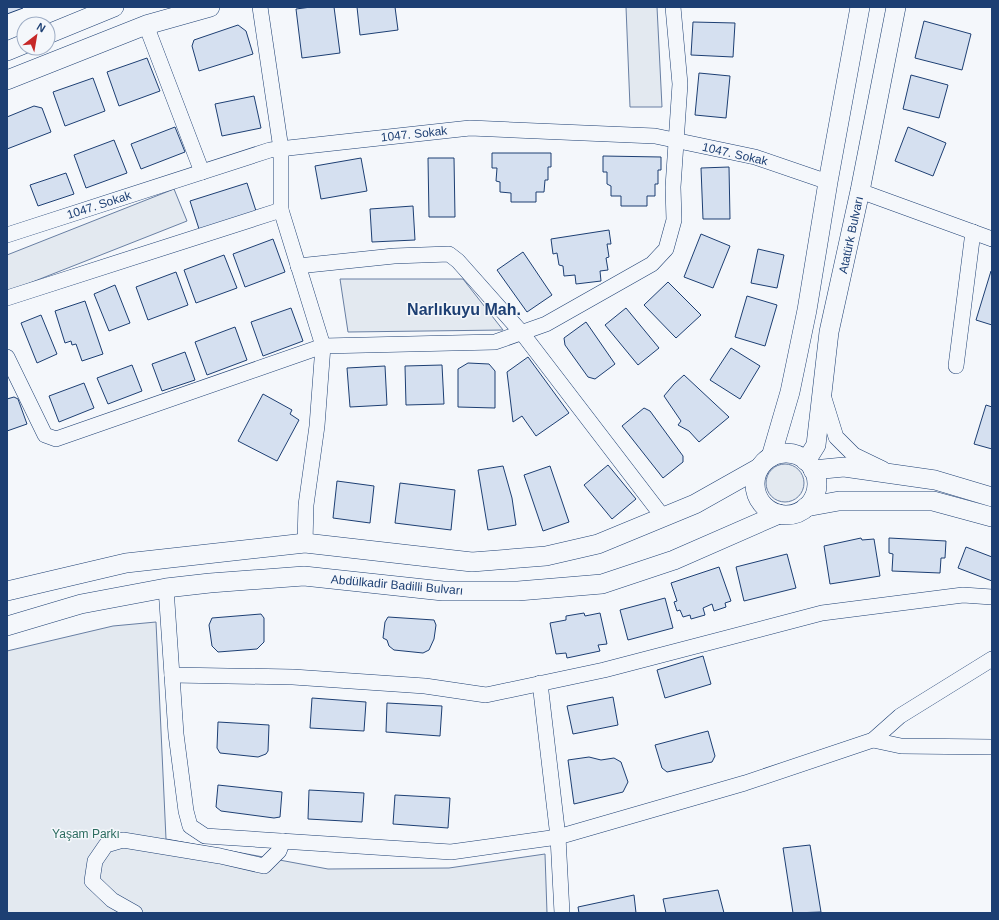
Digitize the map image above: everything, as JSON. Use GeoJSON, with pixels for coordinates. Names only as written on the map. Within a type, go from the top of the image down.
{"type":"FeatureCollection","features":[{"type":"Feature","properties":{"kind":"main road"},"geometry":{"type":"LineString","coordinates":[[56,31],[114,7]]}},
{"type":"Feature","properties":{"kind":"main road"},"geometry":{"type":"LineString","coordinates":[[7,80],[146,25],[210,7]]}},
{"type":"Feature","properties":{"kind":"main road"},"geometry":{"type":"LineString","coordinates":[[860,7],[828,182],[806,317],[790,392],[765,463],[756,477],[755,487],[763,504],[770,510],[779,514],[798,512],[806,507],[839,501],[933,501],[992,518]]}},
{"type":"Feature","properties":{"kind":"main road","name":"Atatürk Bulvarı"},"geometry":{"type":"LineString","coordinates":[[810,465],[816,445],[829,332],[860,191],[896,7]]}},
{"type":"Feature","properties":{"kind":"main road"},"geometry":{"type":"LineString","coordinates":[[7,591],[126,563],[305,543],[472,562],[546,556],[598,544],[695,504],[778,454],[793,454],[810,465],[844,467],[935,480],[992,497]]}},
{"type":"Feature","properties":{"kind":"main road"},"geometry":{"type":"LineString","coordinates":[[806,507],[815,494],[816,481],[810,465]]}},
{"type":"Feature","properties":{"kind":"main road","name":"Abdülkadir Badilli Bulvarı"},"geometry":{"type":"LineString","coordinates":[[7,626],[82,604],[166,588],[304,576],[443,591],[518,591],[602,584],[674,560],[779,514]]}},
{"type":"Feature","properties":{"kind":"street"},"geometry":{"type":"LineString","coordinates":[[260,7],[281,149],[281,210],[323,346],[317,426],[306,505],[305,543]]}},
{"type":"Feature","properties":{"kind":"street"},"geometry":{"type":"LineString","coordinates":[[7,357],[12,377],[45,435],[56,439],[323,346],[495,342],[546,324],[652,264],[666,249],[674,220],[673,187],[680,84],[673,7]]}},
{"type":"Feature","properties":{"kind":"street"},"geometry":{"type":"LineString","coordinates":[[146,25],[202,172]]}},
{"type":"Feature","properties":{"kind":"street","name":"1047. Sokak"},"geometry":{"type":"LineString","coordinates":[[7,236],[270,150],[470,128],[655,136],[677,142],[755,157],[828,182]]}},
{"type":"Feature","properties":{"kind":"street"},"geometry":{"type":"LineString","coordinates":[[860,191],[992,239]]}},
{"type":"Feature","properties":{"kind":"street"},"geometry":{"type":"LineString","coordinates":[[7,298],[281,210]]}},
{"type":"Feature","properties":{"kind":"street"},"geometry":{"type":"LineString","coordinates":[[956,366],[973,232]]}},
{"type":"Feature","properties":{"kind":"street"},"geometry":{"type":"LineString","coordinates":[[298,266],[394,256],[449,254],[458,261],[522,333],[663,517]]}},
{"type":"Feature","properties":{"kind":"street"},"geometry":{"type":"LineString","coordinates":[[822,394],[836,437],[854,455],[895,475]]}},
{"type":"Feature","properties":{"kind":"street"},"geometry":{"type":"LineString","coordinates":[[166,588],[176,734],[186,812],[190,826],[205,836],[451,852],[558,836],[745,783],[873,740],[900,716],[992,659]]}},
{"type":"Feature","properties":{"kind":"street"},"geometry":{"type":"LineString","coordinates":[[172,675],[293,677],[425,686],[486,695],[604,670],[822,612],[963,595],[992,597]]}},
{"type":"Feature","properties":{"kind":"street"},"geometry":{"type":"LineString","coordinates":[[540,683],[558,836],[562,913]]}},
{"type":"Feature","properties":{"kind":"street"},"geometry":{"type":"LineString","coordinates":[[873,740],[902,746],[992,747]]}},
{"type":"Feature","properties":{"kind":"street"},"geometry":{"type":"LineString","coordinates":[[135,913],[112,900],[92,881],[95,861],[106,844],[123,840],[220,856],[264,866],[279,851],[283,841]]}},
{"type":"Feature","properties":{"kind":"green space"},"geometry":{"type":"Polygon","coordinates":[[[626,7],[657,7],[662,107],[630,107],[626,7]]]}},
{"type":"Feature","properties":{"kind":"green space"},"geometry":{"type":"Polygon","coordinates":[[[174,189],[187,221],[7,292],[7,255],[174,189]]]}},
{"type":"Feature","properties":{"kind":"green space"},"geometry":{"type":"Polygon","coordinates":[[[340,279],[463,279],[503,330],[348,332],[340,279]]]}},
{"type":"Feature","properties":{"kind":"green space"},"geometry":{"type":"Polygon","coordinates":[[[781,464],[789,464],[799,469],[803,476],[803,490],[799,497],[789,502],[781,502],[771,497],[769,494],[766,487],[766,479],[771,469],[774,467],[781,464]]]}},
{"type":"Feature","properties":{"kind":"green space","name":"Yaşam Parkı"},"geometry":{"type":"Polygon","coordinates":[[[156,622],[166,839],[328,869],[449,868],[545,854],[547,913],[7,913],[7,651],[113,626],[156,622]]]}},
{"type":"Feature","properties":{"kind":"building"},"geometry":{"type":"Polygon","coordinates":[[[7,7],[22,7],[23,8],[7,14],[7,7]]]}},
{"type":"Feature","properties":{"kind":"building"},"geometry":{"type":"Polygon","coordinates":[[[311,7],[334,7],[340,53],[302,58],[296,9],[311,7]]]}},
{"type":"Feature","properties":{"kind":"building"},"geometry":{"type":"Polygon","coordinates":[[[357,7],[395,7],[398,30],[360,35],[357,7]]]}},
{"type":"Feature","properties":{"kind":"building"},"geometry":{"type":"Polygon","coordinates":[[[924,21],[971,34],[962,70],[915,58],[924,21]]]}},
{"type":"Feature","properties":{"kind":"building"},"geometry":{"type":"Polygon","coordinates":[[[693,22],[735,23],[733,57],[691,55],[693,22]]]}},
{"type":"Feature","properties":{"kind":"building"},"geometry":{"type":"Polygon","coordinates":[[[238,25],[246,31],[253,54],[199,71],[192,46],[194,40],[238,25]]]}},
{"type":"Feature","properties":{"kind":"building"},"geometry":{"type":"Polygon","coordinates":[[[147,58],[160,91],[119,106],[107,72],[147,58]]]}},
{"type":"Feature","properties":{"kind":"building"},"geometry":{"type":"Polygon","coordinates":[[[699,73],[730,76],[726,118],[695,115],[699,73]]]}},
{"type":"Feature","properties":{"kind":"building"},"geometry":{"type":"Polygon","coordinates":[[[911,75],[948,85],[939,118],[903,109],[911,75]]]}},
{"type":"Feature","properties":{"kind":"building"},"geometry":{"type":"Polygon","coordinates":[[[93,78],[105,111],[65,126],[53,92],[93,78]]]}},
{"type":"Feature","properties":{"kind":"building"},"geometry":{"type":"Polygon","coordinates":[[[254,96],[261,128],[222,136],[215,104],[254,96]]]}},
{"type":"Feature","properties":{"kind":"building"},"geometry":{"type":"Polygon","coordinates":[[[34,106],[42,108],[51,132],[7,149],[7,117],[34,106]]]}},
{"type":"Feature","properties":{"kind":"building"},"geometry":{"type":"Polygon","coordinates":[[[175,127],[185,152],[141,169],[131,144],[175,127]]]}},
{"type":"Feature","properties":{"kind":"building"},"geometry":{"type":"Polygon","coordinates":[[[908,127],[946,143],[933,176],[895,161],[908,127]]]}},
{"type":"Feature","properties":{"kind":"building"},"geometry":{"type":"Polygon","coordinates":[[[114,140],[127,173],[86,188],[74,155],[114,140]]]}},
{"type":"Feature","properties":{"kind":"building"},"geometry":{"type":"Polygon","coordinates":[[[492,153],[551,153],[551,167],[548,167],[548,180],[545,180],[544,192],[536,192],[536,202],[511,202],[511,193],[500,192],[500,182],[496,181],[497,168],[492,168],[492,153]]]}},
{"type":"Feature","properties":{"kind":"building"},"geometry":{"type":"Polygon","coordinates":[[[603,156],[661,157],[661,170],[658,170],[658,184],[655,184],[655,196],[647,196],[647,206],[621,206],[621,196],[611,196],[611,186],[607,184],[607,172],[603,172],[603,156]]]}},
{"type":"Feature","properties":{"kind":"building"},"geometry":{"type":"Polygon","coordinates":[[[361,158],[367,191],[321,199],[315,166],[361,158]]]}},
{"type":"Feature","properties":{"kind":"building"},"geometry":{"type":"Polygon","coordinates":[[[428,158],[454,158],[455,217],[429,217],[428,158]]]}},
{"type":"Feature","properties":{"kind":"building"},"geometry":{"type":"Polygon","coordinates":[[[729,167],[730,219],[703,219],[701,168],[729,167]]]}},
{"type":"Feature","properties":{"kind":"building"},"geometry":{"type":"Polygon","coordinates":[[[66,173],[74,194],[38,206],[30,185],[66,173]]]}},
{"type":"Feature","properties":{"kind":"building"},"geometry":{"type":"Polygon","coordinates":[[[247,183],[257,214],[200,232],[190,201],[247,183]]]}},
{"type":"Feature","properties":{"kind":"building"},"geometry":{"type":"Polygon","coordinates":[[[413,206],[415,240],[372,242],[370,209],[413,206]]]}},
{"type":"Feature","properties":{"kind":"building"},"geometry":{"type":"Polygon","coordinates":[[[609,230],[611,244],[607,244],[609,257],[606,258],[608,270],[600,271],[601,281],[576,284],[575,275],[564,276],[563,266],[559,265],[557,253],[553,254],[551,239],[609,230]]]}},
{"type":"Feature","properties":{"kind":"building"},"geometry":{"type":"Polygon","coordinates":[[[701,234],[730,246],[713,288],[684,277],[701,234]]]}},
{"type":"Feature","properties":{"kind":"building"},"geometry":{"type":"Polygon","coordinates":[[[273,239],[285,272],[245,287],[233,254],[273,239]]]}},
{"type":"Feature","properties":{"kind":"building"},"geometry":{"type":"Polygon","coordinates":[[[758,249],[784,255],[777,288],[751,283],[758,249]]]}},
{"type":"Feature","properties":{"kind":"building"},"geometry":{"type":"Polygon","coordinates":[[[523,252],[552,295],[527,312],[497,270],[523,252]]]}},
{"type":"Feature","properties":{"kind":"building"},"geometry":{"type":"Polygon","coordinates":[[[224,255],[237,288],[196,303],[184,270],[224,255]]]}},
{"type":"Feature","properties":{"kind":"building"},"geometry":{"type":"Polygon","coordinates":[[[992,271],[992,325],[976,320],[992,271]]]}},
{"type":"Feature","properties":{"kind":"building"},"geometry":{"type":"Polygon","coordinates":[[[176,272],[188,305],[148,320],[136,287],[176,272]]]}},
{"type":"Feature","properties":{"kind":"building"},"geometry":{"type":"Polygon","coordinates":[[[668,282],[701,315],[676,338],[644,305],[668,282]]]}},
{"type":"Feature","properties":{"kind":"building"},"geometry":{"type":"Polygon","coordinates":[[[115,285],[130,323],[109,331],[94,294],[115,285]]]}},
{"type":"Feature","properties":{"kind":"building"},"geometry":{"type":"Polygon","coordinates":[[[747,296],[777,305],[765,346],[735,337],[747,296]]]}},
{"type":"Feature","properties":{"kind":"building"},"geometry":{"type":"Polygon","coordinates":[[[85,301],[103,354],[82,361],[76,344],[72,345],[71,341],[65,343],[55,311],[85,301]]]}},
{"type":"Feature","properties":{"kind":"building"},"geometry":{"type":"Polygon","coordinates":[[[291,308],[303,341],[263,356],[251,322],[291,308]]]}},
{"type":"Feature","properties":{"kind":"building"},"geometry":{"type":"Polygon","coordinates":[[[626,308],[659,348],[638,365],[605,325],[626,308]]]}},
{"type":"Feature","properties":{"kind":"building"},"geometry":{"type":"Polygon","coordinates":[[[41,315],[57,354],[37,363],[21,323],[41,315]]]}},
{"type":"Feature","properties":{"kind":"building"},"geometry":{"type":"Polygon","coordinates":[[[586,322],[615,364],[595,379],[588,377],[565,345],[564,338],[586,322]]]}},
{"type":"Feature","properties":{"kind":"building"},"geometry":{"type":"Polygon","coordinates":[[[235,327],[247,360],[207,375],[195,342],[235,327]]]}},
{"type":"Feature","properties":{"kind":"building"},"geometry":{"type":"Polygon","coordinates":[[[731,348],[760,366],[740,399],[710,380],[731,348]]]}},
{"type":"Feature","properties":{"kind":"building"},"geometry":{"type":"Polygon","coordinates":[[[185,352],[195,380],[162,391],[152,364],[185,352]]]}},
{"type":"Feature","properties":{"kind":"building"},"geometry":{"type":"Polygon","coordinates":[[[528,357],[569,413],[536,436],[522,416],[513,422],[507,372],[528,357]]]}},
{"type":"Feature","properties":{"kind":"building"},"geometry":{"type":"Polygon","coordinates":[[[468,363],[489,364],[495,371],[495,408],[458,407],[458,369],[468,363]]]}},
{"type":"Feature","properties":{"kind":"building"},"geometry":{"type":"Polygon","coordinates":[[[132,365],[142,391],[108,404],[97,378],[132,365]]]}},
{"type":"Feature","properties":{"kind":"building"},"geometry":{"type":"Polygon","coordinates":[[[442,365],[444,404],[406,405],[405,366],[442,365]]]}},
{"type":"Feature","properties":{"kind":"building"},"geometry":{"type":"Polygon","coordinates":[[[385,366],[387,405],[350,407],[347,368],[385,366]]]}},
{"type":"Feature","properties":{"kind":"building"},"geometry":{"type":"Polygon","coordinates":[[[684,375],[729,417],[699,442],[689,431],[678,425],[681,421],[664,396],[684,375]]]}},
{"type":"Feature","properties":{"kind":"building"},"geometry":{"type":"Polygon","coordinates":[[[84,383],[94,408],[59,422],[49,396],[84,383]]]}},
{"type":"Feature","properties":{"kind":"building"},"geometry":{"type":"Polygon","coordinates":[[[263,394],[292,410],[290,414],[299,420],[277,461],[238,441],[263,394]]]}},
{"type":"Feature","properties":{"kind":"building"},"geometry":{"type":"Polygon","coordinates":[[[14,397],[18,399],[27,424],[7,431],[7,399],[14,397]]]}},
{"type":"Feature","properties":{"kind":"building"},"geometry":{"type":"Polygon","coordinates":[[[986,405],[992,407],[992,449],[974,444],[986,405]]]}},
{"type":"Feature","properties":{"kind":"building"},"geometry":{"type":"Polygon","coordinates":[[[644,408],[650,411],[683,456],[683,462],[663,478],[622,426],[644,408]]]}},
{"type":"Feature","properties":{"kind":"building"},"geometry":{"type":"Polygon","coordinates":[[[608,465],[636,499],[612,519],[584,485],[608,465]]]}},
{"type":"Feature","properties":{"kind":"building"},"geometry":{"type":"Polygon","coordinates":[[[503,466],[512,498],[516,525],[488,530],[478,470],[503,466]]]}},
{"type":"Feature","properties":{"kind":"building"},"geometry":{"type":"Polygon","coordinates":[[[550,466],[569,522],[543,531],[524,475],[550,466]]]}},
{"type":"Feature","properties":{"kind":"building"},"geometry":{"type":"Polygon","coordinates":[[[337,481],[374,486],[370,523],[333,518],[337,481]]]}},
{"type":"Feature","properties":{"kind":"building"},"geometry":{"type":"Polygon","coordinates":[[[400,483],[455,490],[451,530],[395,523],[400,483]]]}},
{"type":"Feature","properties":{"kind":"building"},"geometry":{"type":"Polygon","coordinates":[[[861,538],[862,540],[874,539],[880,576],[830,584],[824,546],[861,538]]]}},
{"type":"Feature","properties":{"kind":"building"},"geometry":{"type":"Polygon","coordinates":[[[889,538],[946,541],[945,558],[941,558],[940,573],[892,571],[893,554],[889,553],[889,538]]]}},
{"type":"Feature","properties":{"kind":"building"},"geometry":{"type":"Polygon","coordinates":[[[966,547],[992,557],[992,581],[958,568],[966,547]]]}},
{"type":"Feature","properties":{"kind":"building"},"geometry":{"type":"Polygon","coordinates":[[[787,554],[796,588],[744,601],[736,567],[787,554]]]}},
{"type":"Feature","properties":{"kind":"building"},"geometry":{"type":"Polygon","coordinates":[[[719,567],[731,601],[725,603],[726,607],[714,611],[712,604],[703,608],[705,615],[691,619],[690,615],[683,617],[680,610],[677,611],[674,602],[677,601],[671,583],[719,567]]]}},
{"type":"Feature","properties":{"kind":"building"},"geometry":{"type":"Polygon","coordinates":[[[665,598],[673,628],[628,640],[620,610],[665,598]]]}},
{"type":"Feature","properties":{"kind":"building"},"geometry":{"type":"Polygon","coordinates":[[[584,613],[585,616],[600,613],[607,644],[598,645],[600,651],[567,658],[566,653],[556,654],[550,623],[566,620],[566,616],[584,613]]]}},
{"type":"Feature","properties":{"kind":"building"},"geometry":{"type":"Polygon","coordinates":[[[261,614],[264,618],[264,642],[257,649],[218,652],[212,646],[209,625],[212,618],[261,614]]]}},
{"type":"Feature","properties":{"kind":"building"},"geometry":{"type":"Polygon","coordinates":[[[388,617],[434,620],[436,625],[434,639],[429,650],[423,653],[394,650],[389,646],[387,640],[383,638],[385,622],[388,617]]]}},
{"type":"Feature","properties":{"kind":"building"},"geometry":{"type":"Polygon","coordinates":[[[703,656],[711,684],[665,698],[657,670],[703,656]]]}},
{"type":"Feature","properties":{"kind":"building"},"geometry":{"type":"Polygon","coordinates":[[[613,697],[618,725],[573,734],[567,706],[613,697]]]}},
{"type":"Feature","properties":{"kind":"building"},"geometry":{"type":"Polygon","coordinates":[[[312,698],[366,702],[364,731],[310,728],[312,698]]]}},
{"type":"Feature","properties":{"kind":"building"},"geometry":{"type":"Polygon","coordinates":[[[387,703],[442,706],[440,736],[386,732],[387,703]]]}},
{"type":"Feature","properties":{"kind":"building"},"geometry":{"type":"Polygon","coordinates":[[[218,722],[269,725],[268,751],[266,754],[258,757],[220,753],[217,748],[218,722]]]}},
{"type":"Feature","properties":{"kind":"building"},"geometry":{"type":"Polygon","coordinates":[[[708,731],[715,756],[712,762],[667,772],[662,768],[655,745],[708,731]]]}},
{"type":"Feature","properties":{"kind":"building"},"geometry":{"type":"Polygon","coordinates":[[[589,757],[601,760],[614,758],[621,762],[628,782],[623,792],[574,804],[568,760],[589,757]]]}},
{"type":"Feature","properties":{"kind":"building"},"geometry":{"type":"Polygon","coordinates":[[[218,785],[282,792],[280,817],[274,818],[221,811],[216,807],[218,785]]]}},
{"type":"Feature","properties":{"kind":"building"},"geometry":{"type":"Polygon","coordinates":[[[309,790],[364,793],[362,822],[308,819],[309,790]]]}},
{"type":"Feature","properties":{"kind":"building"},"geometry":{"type":"Polygon","coordinates":[[[395,795],[450,798],[448,828],[393,824],[395,795]]]}},
{"type":"Feature","properties":{"kind":"building"},"geometry":{"type":"Polygon","coordinates":[[[810,845],[821,912],[793,913],[783,848],[810,845]]]}},
{"type":"Feature","properties":{"kind":"building"},"geometry":{"type":"Polygon","coordinates":[[[718,890],[724,913],[666,913],[663,899],[718,890]]]}},
{"type":"Feature","properties":{"kind":"building"},"geometry":{"type":"Polygon","coordinates":[[[634,895],[636,913],[579,913],[578,907],[634,895]]]}},
{"type":"Feature","properties":{"kind":"district","name":"Narlıkuyu Mah."},"geometry":{"type":"Point","coordinates":[464,309]}}]}
